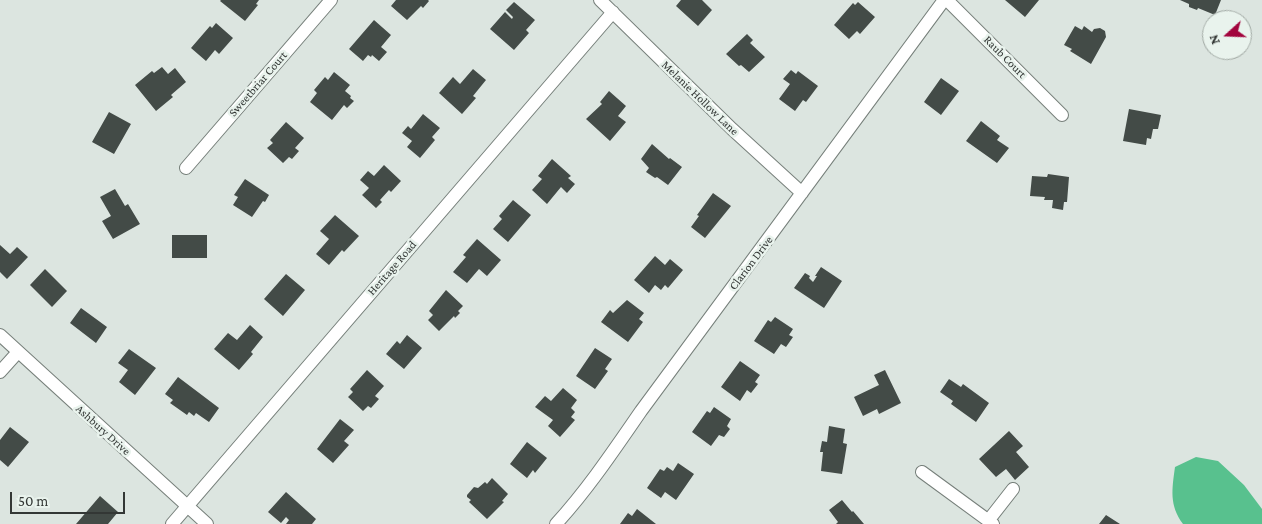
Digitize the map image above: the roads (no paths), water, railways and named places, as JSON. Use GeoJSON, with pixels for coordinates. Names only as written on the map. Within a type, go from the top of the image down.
{"type":"FeatureCollection","features":[{"type":"Feature","properties":{"kind":"street","name":"Sweetbriar Court"},"geometry":{"type":"LineString","coordinates":[[186,168],[331,0]]}},
{"type":"Feature","properties":{"kind":"street","name":"Melanie Hollow Lane"},"geometry":{"type":"LineString","coordinates":[[600,0],[732,129],[802,193]]}},
{"type":"Feature","properties":{"kind":"street","name":"Raub Court"},"geometry":{"type":"LineString","coordinates":[[946,0],[1062,115]]}},
{"type":"Feature","properties":{"kind":"street","name":"Clarion Drive"},"geometry":{"type":"LineString","coordinates":[[556,524],[608,459],[641,410],[946,0]]}},
{"type":"Feature","properties":{"kind":"street","name":"Heritage Road"},"geometry":{"type":"LineString","coordinates":[[172,524],[612,12]]}},
{"type":"Feature","properties":{"kind":"street","name":"Ashbury Drive"},"geometry":{"type":"LineString","coordinates":[[0,335],[206,524]]}},
{"type":"Feature","properties":{"kind":"street"},"geometry":{"type":"LineString","coordinates":[[0,372],[18,352]]}},
{"type":"Feature","properties":{"kind":"street"},"geometry":{"type":"LineString","coordinates":[[922,472],[991,522],[1013,489]]}}]}
